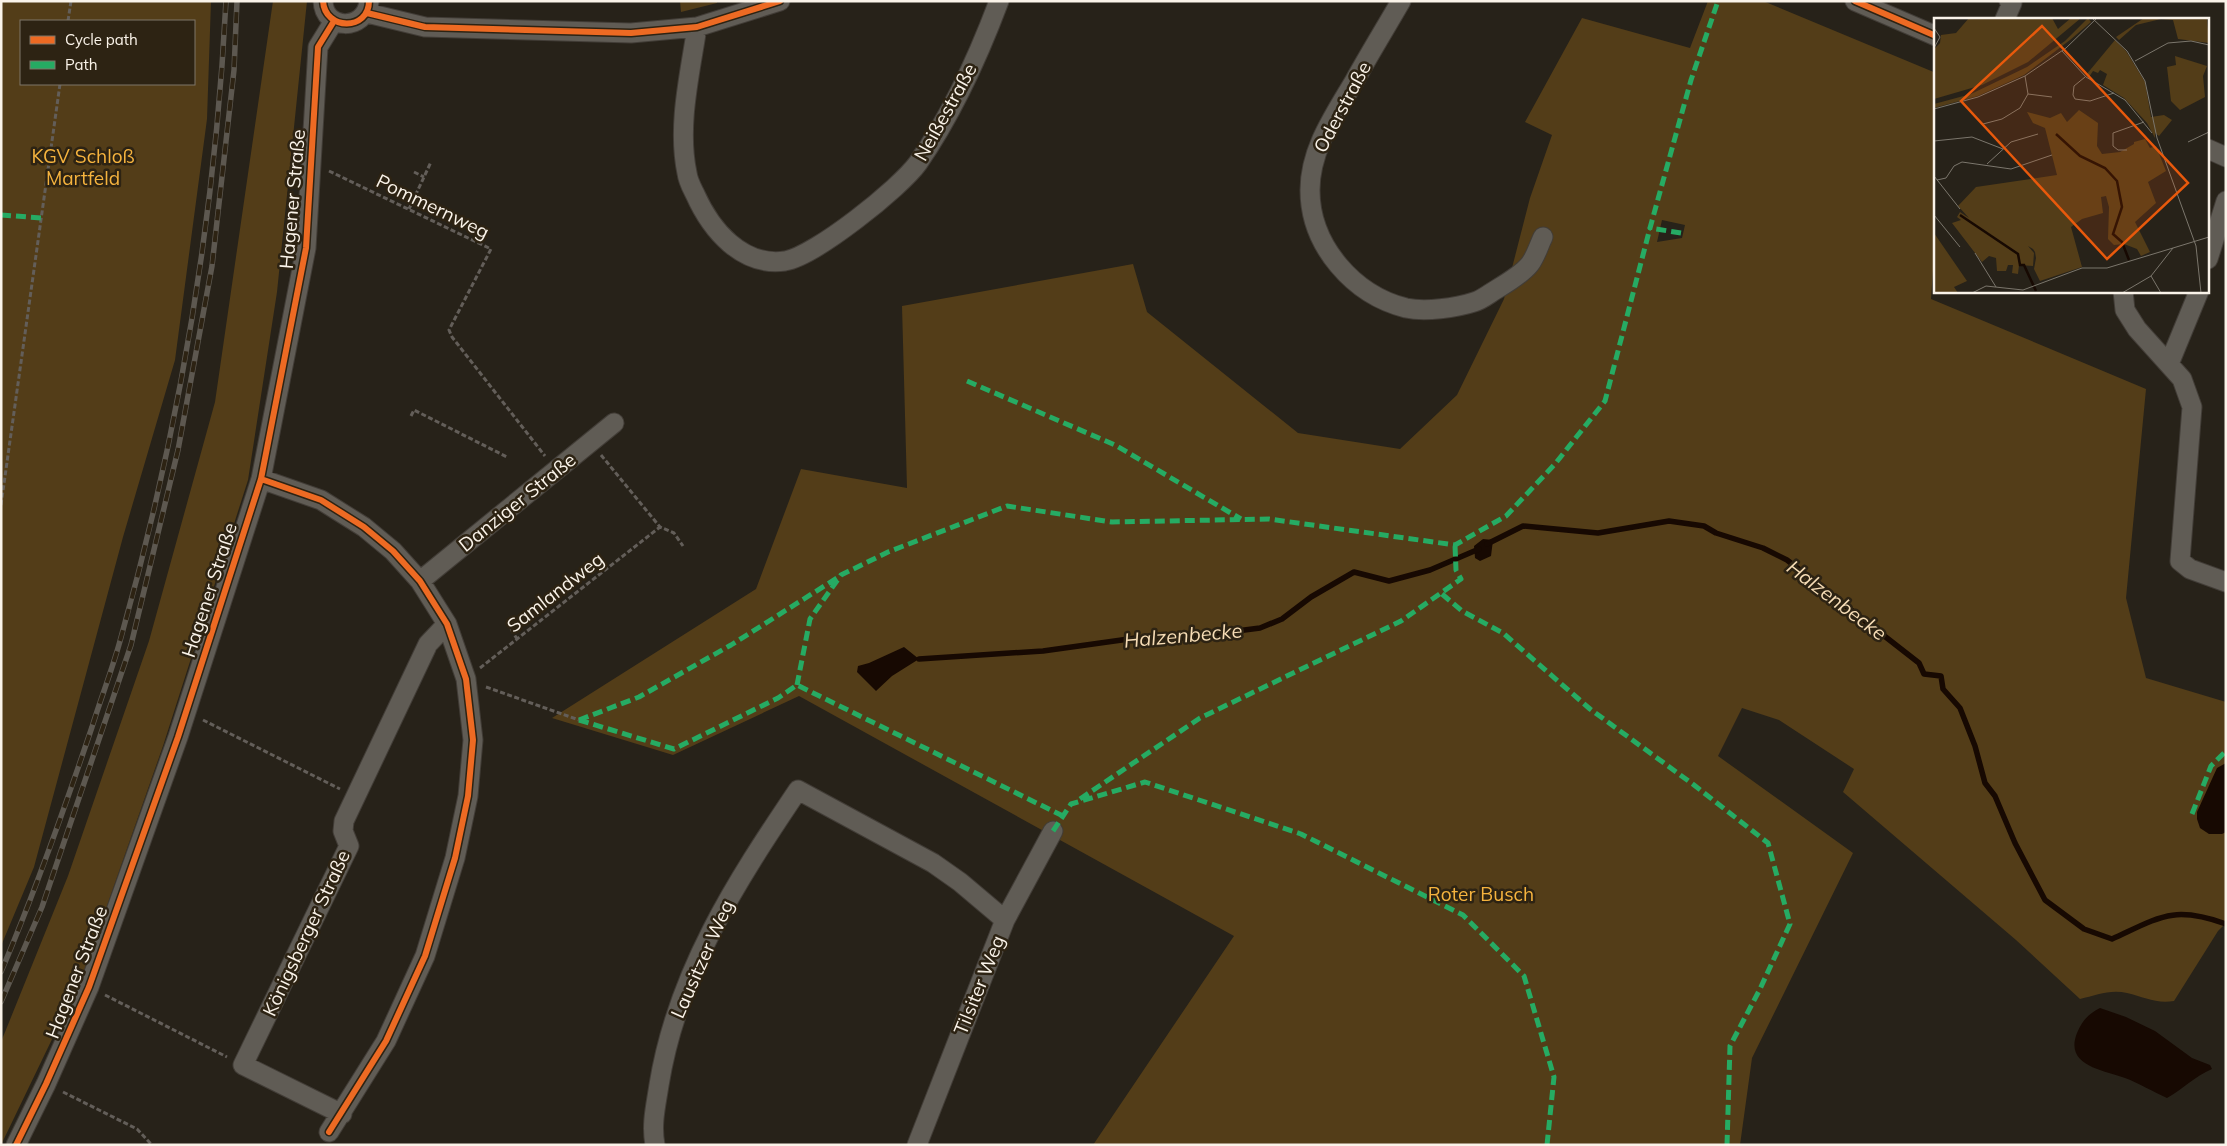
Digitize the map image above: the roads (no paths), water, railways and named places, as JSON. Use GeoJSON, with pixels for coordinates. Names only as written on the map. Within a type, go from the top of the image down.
{"type":"FeatureCollection","features":[{"type":"Feature","properties":{"kind":"street"},"geometry":{"type":"LineString","coordinates":[[323,1],[326,14],[334,22],[343,25],[361,20],[368,7],[425,27],[631,33],[697,27],[780,1]]}},
{"type":"Feature","properties":{"kind":"street","name":"Neißestraße"},"geometry":{"type":"LineString","coordinates":[[697,27],[686,101],[684,152],[687,176],[702,209],[720,235],[741,252],[763,260],[785,261],[826,240],[860,216],[892,190],[917,164],[949,112],[986,35],[999,1]]}},
{"type":"Feature","properties":{"kind":"street","name":"Oderstraße"},"geometry":{"type":"LineString","coordinates":[[1401,1],[1326,129],[1314,160],[1310,190],[1314,217],[1322,239],[1334,261],[1356,283],[1382,299],[1408,308],[1444,308],[1476,302],[1503,285],[1530,264],[1543,237]]}},
{"type":"Feature","properties":{"kind":"street"},"geometry":{"type":"LineString","coordinates":[[1855,1],[1893,9],[1934,35]]}},
{"type":"Feature","properties":{"kind":"street"},"geometry":{"type":"LineString","coordinates":[[2005,18],[2012,3],[2008,1]]}},
{"type":"Feature","properties":{"kind":"street","name":"Hagener Straße"},"geometry":{"type":"LineString","coordinates":[[16,1145],[46,1084],[89,987],[178,737],[261,479],[306,248],[318,47],[334,22]]}},
{"type":"Feature","properties":{"kind":"street"},"geometry":{"type":"LineString","coordinates":[[2210,150],[2226,156]]}},
{"type":"Feature","properties":{"kind":"street"},"geometry":{"type":"LineString","coordinates":[[2210,253],[2226,201]]}},
{"type":"Feature","properties":{"kind":"street"},"geometry":{"type":"LineString","coordinates":[[2123,292],[2125,310],[2137,329],[2182,379],[2192,407],[2180,561],[2190,569],[2226,582]]}},
{"type":"Feature","properties":{"kind":"street"},"geometry":{"type":"LineString","coordinates":[[2169,364],[2199,292]]}},
{"type":"Feature","properties":{"kind":"street","name":"Danziger Straße"},"geometry":{"type":"LineString","coordinates":[[420,581],[614,423]]}},
{"type":"Feature","properties":{"kind":"street"},"geometry":{"type":"LineString","coordinates":[[261,479],[321,500],[364,527],[393,551],[420,581],[447,624],[466,679],[473,740],[468,796],[454,858],[425,956],[386,1041],[329,1132]]}},
{"type":"Feature","properties":{"kind":"street","name":"Königsberger Straße"},"geometry":{"type":"LineString","coordinates":[[342,1114],[243,1065],[349,846],[343,825],[354,796],[428,644],[447,624]]}},
{"type":"Feature","properties":{"kind":"street","name":"Lausitzer Weg"},"geometry":{"type":"LineString","coordinates":[[655,1145],[652,1130],[664,1056],[680,1001],[726,900],[798,790],[933,863],[960,882],[1006,920]]}},
{"type":"Feature","properties":{"kind":"street","name":"Tilsiter Weg"},"geometry":{"type":"LineString","coordinates":[[917,1145],[1006,920],[1053,831]]}},
{"type":"Feature","properties":{"kind":"waterway","name":"Halzenbecke"},"geometry":{"type":"LineString","coordinates":[[1487,544],[1523,526],[1598,533],[1669,521],[1704,526],[1716,533],[1763,548],[1787,560],[1919,663],[1924,674],[1941,676],[1943,689],[1960,708],[1975,746],[1985,783],[1995,796],[2015,843],[2045,900],[2084,929],[2112,939],[2167,916],[2193,915],[2226,924]]}},
{"type":"Feature","properties":{"kind":"waterway","name":"Halzenbecke"},"geometry":{"type":"LineString","coordinates":[[919,659],[1043,651],[1136,638],[1167,640],[1260,628],[1282,619],[1311,597],[1354,572],[1389,581],[1430,570],[1479,549]]}},
{"type":"Feature","properties":{"kind":"railway"},"geometry":{"type":"LineString","coordinates":[[1,972],[49,851],[114,663],[160,483],[177,404],[203,244],[221,82],[226,1]]}},
{"type":"Feature","properties":{"kind":"railway"},"geometry":{"type":"LineString","coordinates":[[1,1002],[42,907],[131,645],[178,450],[212,266],[234,70],[237,1]]}},
{"type":"Feature","properties":{"kind":"park label","name":"KGV Schloß Martfeld"},"geometry":{"type":"Point","coordinates":[83,167]}},
{"type":"Feature","properties":{"kind":"park label","name":"Roter Busch"},"geometry":{"type":"Point","coordinates":[1481,894]}}]}
